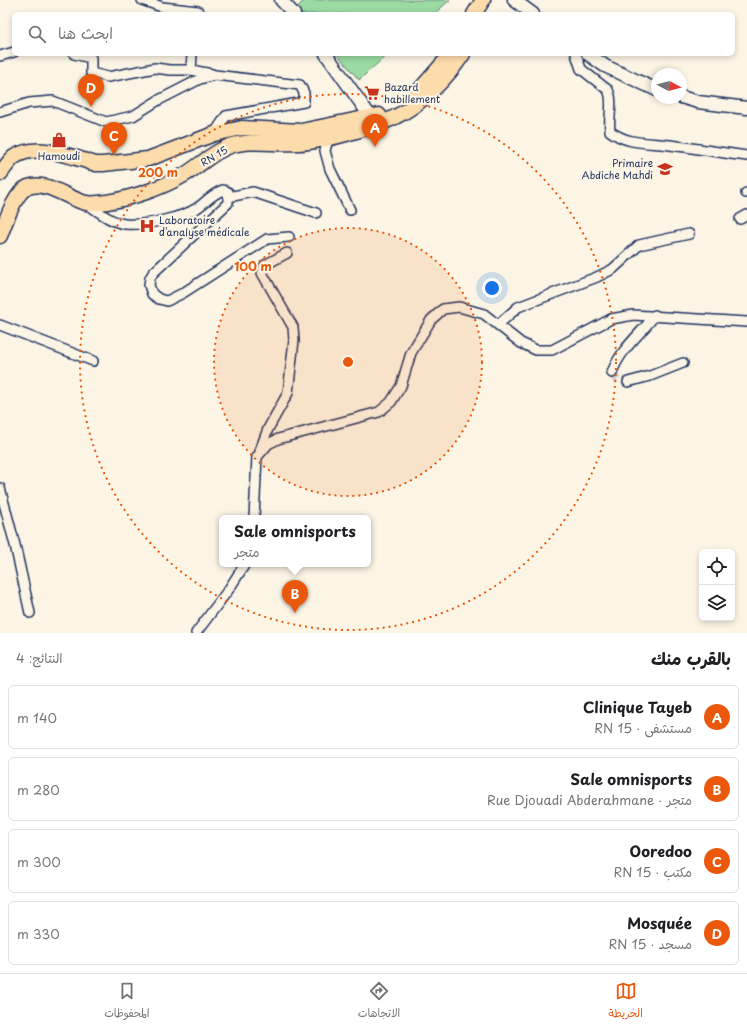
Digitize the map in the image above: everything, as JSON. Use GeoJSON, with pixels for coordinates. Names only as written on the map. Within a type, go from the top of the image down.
{"type":"FeatureCollection","features":[{"type":"Feature","properties":{"kind":"main road"},"geometry":{"type":"LineString","coordinates":[[282,0],[292,12]]}},
{"type":"Feature","properties":{"kind":"main road"},"geometry":{"type":"LineString","coordinates":[[475,12],[484,0]]}},
{"type":"Feature","properties":{"kind":"main road"},"geometry":{"type":"LineString","coordinates":[[485,12],[488,0]]}},
{"type":"Feature","properties":{"kind":"main road"},"geometry":{"type":"LineString","coordinates":[[514,0],[530,12]]}},
{"type":"Feature","properties":{"kind":"main road"},"geometry":{"type":"LineString","coordinates":[[327,56],[373,121]]}},
{"type":"Feature","properties":{"kind":"main road","name":"RN 15"},"geometry":{"type":"LineString","coordinates":[[0,236],[18,196],[23,190],[29,187],[38,186],[47,188],[86,203],[108,202],[139,194],[172,182],[185,175],[214,154],[239,144],[295,144],[328,139],[373,121],[415,95],[449,56]]}},
{"type":"Feature","properties":{"kind":"main road","name":"RN 15"},"geometry":{"type":"LineString","coordinates":[[0,174],[13,158],[30,152],[52,152],[96,164],[103,164],[148,159],[214,134],[242,128],[300,131],[396,117],[413,106],[448,74],[462,56]]}},
{"type":"Feature","properties":{"kind":"main road"},"geometry":{"type":"LineString","coordinates":[[591,56],[605,66],[651,87]]}},
{"type":"Feature","properties":{"kind":"main road"},"geometry":{"type":"LineString","coordinates":[[687,99],[698,102],[747,108]]}},
{"type":"Feature","properties":{"kind":"street"},"geometry":{"type":"LineString","coordinates":[[142,0],[162,7],[198,10],[198,12]]}},
{"type":"Feature","properties":{"kind":"street"},"geometry":{"type":"LineString","coordinates":[[0,56],[12,53]]}},
{"type":"Feature","properties":{"kind":"street"},"geometry":{"type":"LineString","coordinates":[[82,56],[91,58],[91,73],[108,77],[155,68],[191,70],[215,75],[300,85],[304,93],[304,102],[226,116],[214,134]]}},
{"type":"Feature","properties":{"kind":"street"},"geometry":{"type":"LineString","coordinates":[[191,70],[192,56]]}},
{"type":"Feature","properties":{"kind":"street"},"geometry":{"type":"LineString","coordinates":[[577,56],[581,69],[608,90],[611,95],[608,120],[610,131],[618,138],[632,142],[670,145],[715,153],[747,156]]}},
{"type":"Feature","properties":{"kind":"street"},"geometry":{"type":"LineString","coordinates":[[0,112],[29,103],[53,101],[106,122],[133,116],[157,101],[200,79],[215,75]]}},
{"type":"Feature","properties":{"kind":"street"},"geometry":{"type":"LineString","coordinates":[[328,139],[325,151],[330,169],[350,210]]}},
{"type":"Feature","properties":{"kind":"street"},"geometry":{"type":"LineString","coordinates":[[86,203],[108,218],[126,224],[168,220],[197,208],[214,193],[223,190],[228,192],[228,202],[215,216],[153,273],[150,278],[149,285],[152,294],[159,299],[166,301],[183,293],[268,239],[289,237]]}},
{"type":"Feature","properties":{"kind":"street"},"geometry":{"type":"LineString","coordinates":[[228,197],[253,192],[316,213]]}},
{"type":"Feature","properties":{"kind":"street"},"geometry":{"type":"LineString","coordinates":[[499,324],[518,307],[597,277],[613,269],[639,246],[689,234]]}},
{"type":"Feature","properties":{"kind":"street"},"geometry":{"type":"LineString","coordinates":[[254,515],[257,457],[268,429],[288,393],[294,340],[293,326],[262,273],[265,265],[288,253]]}},
{"type":"Feature","properties":{"kind":"street"},"geometry":{"type":"LineString","coordinates":[[257,457],[268,444],[278,439],[379,412],[391,402],[401,386],[411,353],[431,320],[443,309],[459,307],[484,314],[499,324],[521,343],[536,350],[552,350],[611,319],[633,315],[656,315],[747,322]]}},
{"type":"Feature","properties":{"kind":"street"},"geometry":{"type":"LineString","coordinates":[[612,373],[614,366],[629,344],[656,315]]}},
{"type":"Feature","properties":{"kind":"street"},"geometry":{"type":"LineString","coordinates":[[0,325],[93,361]]}},
{"type":"Feature","properties":{"kind":"street"},"geometry":{"type":"LineString","coordinates":[[628,382],[650,376],[683,363]]}},
{"type":"Feature","properties":{"kind":"street"},"geometry":{"type":"LineString","coordinates":[[0,488],[15,545],[30,613]]}},
{"type":"Feature","properties":{"kind":"street"},"geometry":{"type":"LineString","coordinates":[[196,633],[229,589],[243,567]]}},
{"type":"Feature","properties":{"kind":"green space"},"geometry":{"type":"Polygon","coordinates":[[[305,0],[450,0],[436,12],[300,12],[296,8],[305,0]]]}},
{"type":"Feature","properties":{"kind":"green space"},"geometry":{"type":"Polygon","coordinates":[[[339,56],[386,56],[359,80],[339,56]]]}},
{"type":"Feature","properties":{"kind":"tunnel"},"geometry":{"type":"LineString","coordinates":[[612,373],[617,380],[628,382]]}},
{"type":"Feature","properties":{"kind":"place","name":"Bazard habillement"},"geometry":{"type":"Point","coordinates":[372,93]}},
{"type":"Feature","properties":{"kind":"place","name":"Mosquée"},"geometry":{"type":"Point","coordinates":[91,107]}},
{"type":"Feature","properties":{"kind":"place","name":"Hamoudi"},"geometry":{"type":"Point","coordinates":[59,140]}},
{"type":"Feature","properties":{"kind":"place","name":"Clinique Tayeb"},"geometry":{"type":"Point","coordinates":[375,147]}},
{"type":"Feature","properties":{"kind":"place","name":"Ooredoo"},"geometry":{"type":"Point","coordinates":[114,155]}},
{"type":"Feature","properties":{"kind":"place","name":"Primaire Abdiche Mahdi"},"geometry":{"type":"Point","coordinates":[665,169]}},
{"type":"Feature","properties":{"kind":"place","name":"Laboratoire d'analyse médicale"},"geometry":{"type":"Point","coordinates":[147,226]}},
{"type":"Feature","properties":{"kind":"place","name":"Sale omnisports"},"geometry":{"type":"Point","coordinates":[295,613]}}]}
